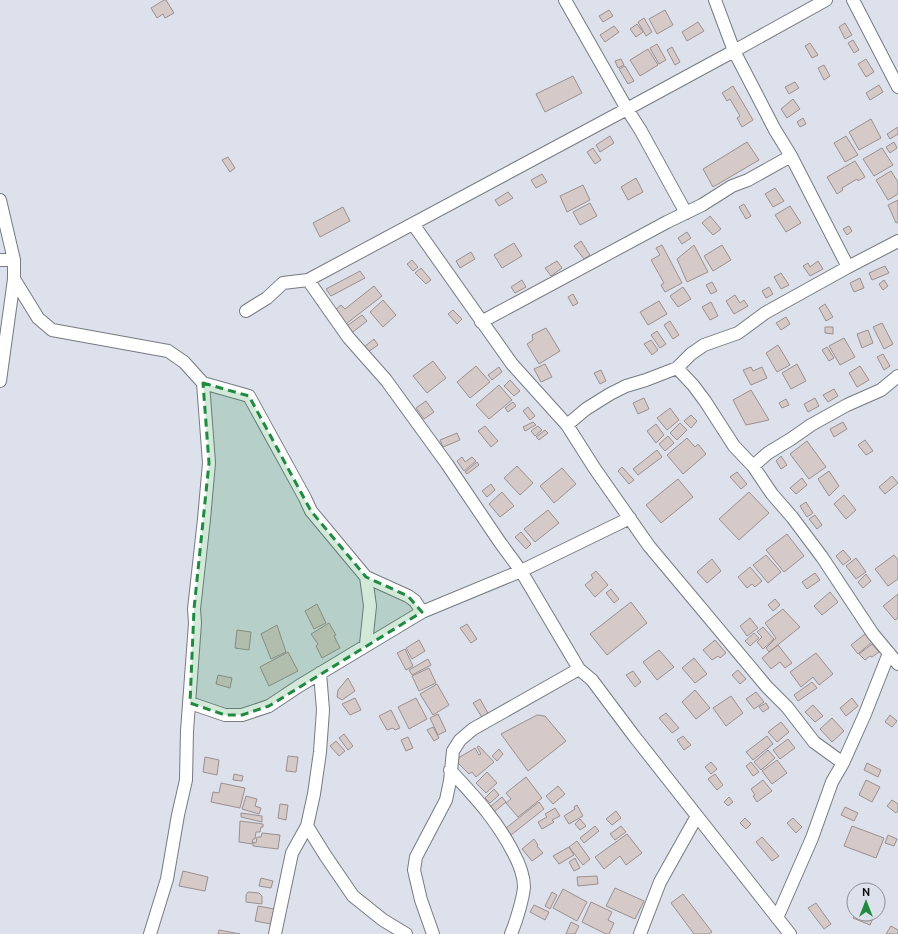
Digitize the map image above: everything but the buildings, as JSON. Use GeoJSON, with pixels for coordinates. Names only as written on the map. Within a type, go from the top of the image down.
{"type":"FeatureCollection","features":[{"type":"Feature","properties":{"kind":"street"},"geometry":{"type":"LineString","coordinates":[[565,0],[627,110],[641,131],[686,213]]}},
{"type":"Feature","properties":{"kind":"street"},"geometry":{"type":"LineString","coordinates":[[715,0],[734,51],[775,130],[791,156],[848,267]]}},
{"type":"Feature","properties":{"kind":"street"},"geometry":{"type":"LineString","coordinates":[[246,311],[267,298],[283,283],[308,280],[627,110],[826,0]]}},
{"type":"Feature","properties":{"kind":"street"},"geometry":{"type":"LineString","coordinates":[[853,0],[898,87]]}},
{"type":"Feature","properties":{"kind":"street"},"geometry":{"type":"LineString","coordinates":[[481,322],[660,225],[686,213],[732,186],[748,180],[791,156]]}},
{"type":"Feature","properties":{"kind":"street"},"geometry":{"type":"LineString","coordinates":[[0,200],[14,260],[14,279],[0,381]]}},
{"type":"Feature","properties":{"kind":"street"},"geometry":{"type":"LineString","coordinates":[[413,224],[512,364],[566,426],[649,546],[767,686],[787,707],[814,742],[843,763]]}},
{"type":"Feature","properties":{"kind":"street"},"geometry":{"type":"LineString","coordinates":[[566,426],[586,409],[626,386],[677,368],[691,354],[704,345],[738,333],[765,313],[898,241]]}},
{"type":"Feature","properties":{"kind":"street"},"geometry":{"type":"LineString","coordinates":[[0,260],[14,260]]}},
{"type":"Feature","properties":{"kind":"street"},"geometry":{"type":"LineString","coordinates":[[14,279],[38,318],[52,330],[168,351],[184,362],[203,383],[249,396],[311,511],[366,577],[408,596],[415,601],[422,612]]}},
{"type":"Feature","properties":{"kind":"street"},"geometry":{"type":"LineString","coordinates":[[308,280],[348,337],[386,380],[521,570],[579,669],[592,680],[779,925],[790,934]]}},
{"type":"Feature","properties":{"kind":"street"},"geometry":{"type":"LineString","coordinates":[[677,368],[693,385],[734,446],[753,466],[772,494],[792,517],[822,557],[862,618],[898,664]]}},
{"type":"Feature","properties":{"kind":"street"},"geometry":{"type":"LineString","coordinates":[[753,466],[768,453],[811,425],[847,404],[881,390],[898,376]]}},
{"type":"Feature","properties":{"kind":"street"},"geometry":{"type":"LineString","coordinates":[[150,934],[167,879],[178,815],[186,780],[195,624],[194,609],[209,463],[203,383]]}},
{"type":"Feature","properties":{"kind":"street"},"geometry":{"type":"LineString","coordinates":[[190,703],[225,715],[242,715],[268,706],[366,644],[422,612],[521,570],[630,518]]}},
{"type":"Feature","properties":{"kind":"street"},"geometry":{"type":"LineString","coordinates":[[366,577],[370,606],[366,644]]}},
{"type":"Feature","properties":{"kind":"street"},"geometry":{"type":"LineString","coordinates":[[779,925],[832,782],[843,763],[865,714],[889,652]]}},
{"type":"Feature","properties":{"kind":"street"},"geometry":{"type":"LineString","coordinates":[[432,934],[421,900],[414,870],[416,858],[446,800],[453,751],[460,740],[473,729],[579,669]]}},
{"type":"Feature","properties":{"kind":"street"},"geometry":{"type":"LineString","coordinates":[[274,934],[292,853],[307,826],[314,794],[320,752],[323,710],[320,674]]}},
{"type":"Feature","properties":{"kind":"street"},"geometry":{"type":"LineString","coordinates":[[450,770],[487,810],[504,835],[520,867],[524,887],[511,934]]}},
{"type":"Feature","properties":{"kind":"street"},"geometry":{"type":"LineString","coordinates":[[640,934],[660,882],[696,816]]}},
{"type":"Feature","properties":{"kind":"street"},"geometry":{"type":"LineString","coordinates":[[307,826],[353,896],[382,920],[406,934]]}},
{"type":"Feature","properties":{"kind":"highlighted area"},"geometry":{"type":"Polygon","coordinates":[[[203,383],[249,396],[311,511],[366,577],[408,596],[422,612],[269,706],[242,715],[225,715],[190,703],[194,609],[209,463],[203,383]]]}}]}
